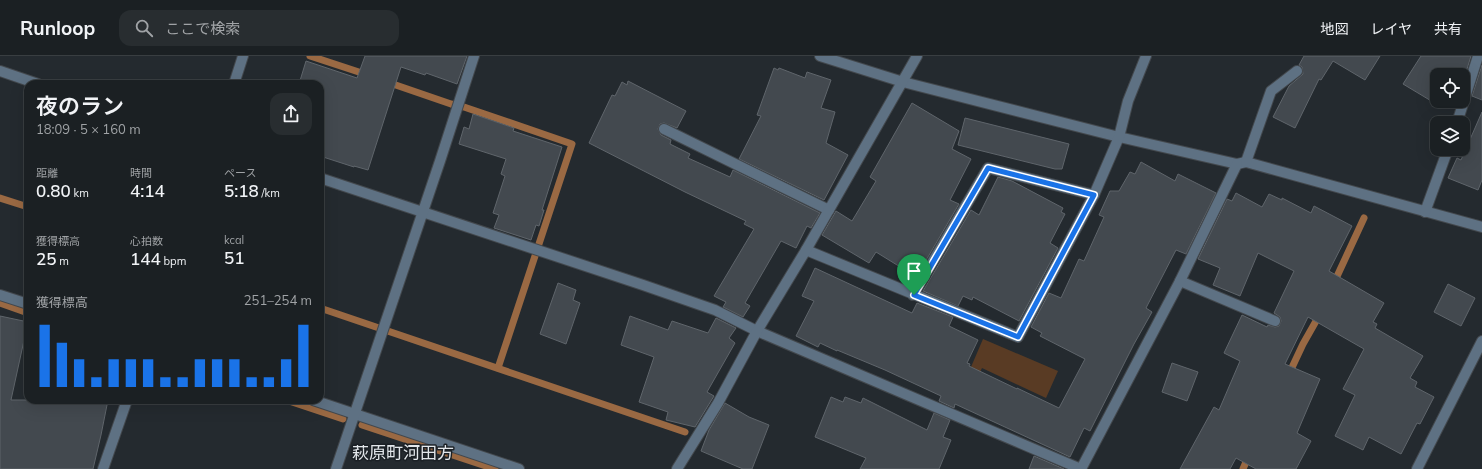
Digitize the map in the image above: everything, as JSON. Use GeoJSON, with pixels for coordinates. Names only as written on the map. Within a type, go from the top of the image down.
{"type":"FeatureCollection","features":[{"type":"Feature","properties":{"kind":"street"},"geometry":{"type":"LineString","coordinates":[[235,80],[243,56]]}},
{"type":"Feature","properties":{"kind":"street"},"geometry":{"type":"LineString","coordinates":[[336,469],[474,56]]}},
{"type":"Feature","properties":{"kind":"street"},"geometry":{"type":"LineString","coordinates":[[820,56],[903,82],[1119,137],[1242,163],[1482,227]]}},
{"type":"Feature","properties":{"kind":"street"},"geometry":{"type":"LineString","coordinates":[[677,469],[718,403],[757,331],[806,250],[918,56]]}},
{"type":"Feature","properties":{"kind":"street"},"geometry":{"type":"LineString","coordinates":[[806,250],[1018,337],[1094,195],[1119,137],[1128,101],[1146,56]]}},
{"type":"Feature","properties":{"kind":"street"},"geometry":{"type":"LineString","coordinates":[[1459,116],[1478,56]]}},
{"type":"Feature","properties":{"kind":"street"},"geometry":{"type":"LineString","coordinates":[[0,71],[26,80]]}},
{"type":"Feature","properties":{"kind":"street"},"geometry":{"type":"LineString","coordinates":[[324,179],[708,308],[757,331],[1081,469],[1242,163],[1271,90],[1297,71]]}},
{"type":"Feature","properties":{"kind":"street"},"geometry":{"type":"LineString","coordinates":[[664,129],[829,210]]}},
{"type":"Feature","properties":{"kind":"street"},"geometry":{"type":"LineString","coordinates":[[1425,212],[1445,156]]}},
{"type":"Feature","properties":{"kind":"street"},"geometry":{"type":"LineString","coordinates":[[914,295],[988,168],[1094,195]]}},
{"type":"Feature","properties":{"kind":"street"},"geometry":{"type":"LineString","coordinates":[[1180,281],[1275,321]]}},
{"type":"Feature","properties":{"kind":"street"},"geometry":{"type":"LineString","coordinates":[[0,294],[24,303]]}},
{"type":"Feature","properties":{"kind":"street"},"geometry":{"type":"LineString","coordinates":[[1417,469],[1482,342]]}},
{"type":"Feature","properties":{"kind":"street"},"geometry":{"type":"LineString","coordinates":[[103,469],[126,404]]}},
{"type":"Feature","properties":{"kind":"street"},"geometry":{"type":"LineString","coordinates":[[324,404],[519,469]]}},
{"type":"Feature","properties":{"kind":"shaded area"},"geometry":{"type":"Polygon","coordinates":[[[983,339],[1058,371],[1046,398],[982,368],[977,378],[968,374],[983,339]]]}},
{"type":"Feature","properties":{"kind":"building"},"geometry":{"type":"Polygon","coordinates":[[[365,56],[467,56],[457,84],[426,73],[425,75],[401,67],[368,170],[324,157],[324,80],[300,80],[306,61],[357,78],[365,56]]]}},
{"type":"Feature","properties":{"kind":"building"},"geometry":{"type":"Polygon","coordinates":[[[1304,56],[1380,56],[1365,80],[1333,61],[1321,80],[1319,79],[1295,128],[1273,117],[1289,86],[1303,74],[1302,67],[1299,65],[1304,56]]]}},
{"type":"Feature","properties":{"kind":"building"},"geometry":{"type":"Polygon","coordinates":[[[1421,56],[1471,56],[1467,68],[1430,68],[1430,100],[1403,84],[1421,56]]]}},
{"type":"Feature","properties":{"kind":"building"},"geometry":{"type":"Polygon","coordinates":[[[1482,65],[1482,100],[1472,96],[1482,65]]]}},
{"type":"Feature","properties":{"kind":"building"},"geometry":{"type":"Polygon","coordinates":[[[774,68],[778,70],[779,68],[805,78],[807,72],[831,80],[821,108],[835,112],[826,143],[848,155],[824,200],[739,159],[761,116],[757,115],[774,68]]]}},
{"type":"Feature","properties":{"kind":"building"},"geometry":{"type":"Polygon","coordinates":[[[628,81],[686,111],[677,128],[664,123],[660,124],[658,129],[661,135],[671,140],[670,144],[690,154],[688,158],[730,177],[733,170],[820,213],[811,228],[807,226],[796,248],[781,241],[745,303],[750,306],[743,317],[723,307],[726,302],[714,296],[754,229],[744,224],[746,221],[589,143],[612,95],[615,96],[622,82],[627,85],[628,81]]]}},
{"type":"Feature","properties":{"kind":"building"},"geometry":{"type":"Polygon","coordinates":[[[912,103],[959,131],[952,149],[971,159],[950,200],[959,204],[911,286],[905,284],[910,273],[876,252],[869,263],[822,235],[836,211],[852,221],[876,181],[870,177],[912,103]]]}},
{"type":"Feature","properties":{"kind":"building"},"geometry":{"type":"Polygon","coordinates":[[[1482,112],[1482,180],[1478,190],[1448,178],[1457,158],[1461,160],[1463,156],[1470,156],[1470,139],[1482,112]]]}},
{"type":"Feature","properties":{"kind":"building"},"geometry":{"type":"Polygon","coordinates":[[[473,114],[514,128],[513,131],[562,147],[542,210],[544,210],[539,226],[536,225],[531,240],[494,228],[499,215],[493,213],[505,176],[501,174],[506,159],[459,144],[464,127],[469,129],[473,114]]]}},
{"type":"Feature","properties":{"kind":"building"},"geometry":{"type":"Polygon","coordinates":[[[965,118],[1069,144],[1062,169],[1055,169],[958,145],[965,118]]]}},
{"type":"Feature","properties":{"kind":"building"},"geometry":{"type":"Polygon","coordinates":[[[1141,162],[1175,181],[1178,174],[1216,193],[1186,254],[1176,250],[1146,308],[1152,312],[1090,431],[1084,428],[1070,457],[955,404],[954,408],[939,401],[941,396],[885,370],[820,343],[818,347],[796,336],[814,301],[802,296],[815,268],[912,313],[917,303],[953,317],[949,326],[978,340],[967,363],[970,364],[969,366],[1059,408],[1085,359],[1040,336],[1042,333],[1031,327],[1049,293],[1061,298],[1079,259],[1084,261],[1104,217],[1099,215],[1110,191],[1119,191],[1130,172],[1135,174],[1141,162]]]}},
{"type":"Feature","properties":{"kind":"building"},"geometry":{"type":"Polygon","coordinates":[[[998,177],[1012,181],[1063,208],[1061,212],[1065,214],[1050,243],[1058,248],[1019,321],[973,297],[972,300],[963,296],[958,306],[923,291],[971,210],[979,215],[998,177]]]}},
{"type":"Feature","properties":{"kind":"building"},"geometry":{"type":"Polygon","coordinates":[[[1236,193],[1262,207],[1269,194],[1282,200],[1282,198],[1311,213],[1314,206],[1352,226],[1329,271],[1384,303],[1373,322],[1377,324],[1375,328],[1423,356],[1410,378],[1417,382],[1415,387],[1434,397],[1420,424],[1417,423],[1401,454],[1369,437],[1363,450],[1335,436],[1355,395],[1343,389],[1364,349],[1308,317],[1285,364],[1320,379],[1297,433],[1311,441],[1296,469],[1256,469],[1236,458],[1230,469],[1180,469],[1214,407],[1219,410],[1240,361],[1224,353],[1242,315],[1267,327],[1268,325],[1275,327],[1279,326],[1281,321],[1280,317],[1274,313],[1294,271],[1258,253],[1240,296],[1213,285],[1220,268],[1198,259],[1227,199],[1232,201],[1236,193]]]}},
{"type":"Feature","properties":{"kind":"building"},"geometry":{"type":"Polygon","coordinates":[[[558,283],[576,290],[573,300],[580,303],[566,344],[540,334],[558,283]]]}},
{"type":"Feature","properties":{"kind":"building"},"geometry":{"type":"Polygon","coordinates":[[[1448,284],[1475,298],[1461,326],[1434,312],[1448,284]]]}},
{"type":"Feature","properties":{"kind":"building"},"geometry":{"type":"Polygon","coordinates":[[[0,316],[24,321],[24,340],[11,400],[24,400],[24,404],[107,404],[93,469],[0,469],[0,316]]]}},
{"type":"Feature","properties":{"kind":"building"},"geometry":{"type":"Polygon","coordinates":[[[630,316],[668,330],[672,321],[708,333],[716,318],[736,328],[729,338],[735,343],[707,392],[714,396],[695,427],[666,420],[668,412],[639,402],[654,357],[621,345],[630,316]]]}},
{"type":"Feature","properties":{"kind":"building"},"geometry":{"type":"Polygon","coordinates":[[[1172,363],[1198,372],[1187,401],[1162,392],[1172,363]]]}},
{"type":"Feature","properties":{"kind":"building"},"geometry":{"type":"Polygon","coordinates":[[[831,397],[843,402],[845,397],[861,403],[863,398],[927,430],[934,413],[950,420],[943,437],[951,440],[939,469],[860,469],[866,458],[815,437],[831,397]]]}},
{"type":"Feature","properties":{"kind":"building"},"geometry":{"type":"Polygon","coordinates":[[[725,403],[749,417],[769,425],[752,469],[743,469],[701,451],[709,430],[725,403]]]}},
{"type":"Feature","properties":{"kind":"building"},"geometry":{"type":"Polygon","coordinates":[[[1034,456],[1064,469],[1029,469],[1034,456]]]}},
{"type":"Feature","properties":{"kind":"waterway"},"geometry":{"type":"LineString","coordinates":[[310,56],[368,75]]}},
{"type":"Feature","properties":{"kind":"waterway"},"geometry":{"type":"LineString","coordinates":[[387,82],[572,144],[498,368]]}},
{"type":"Feature","properties":{"kind":"waterway"},"geometry":{"type":"LineString","coordinates":[[0,198],[24,206]]}},
{"type":"Feature","properties":{"kind":"waterway"},"geometry":{"type":"LineString","coordinates":[[1333,285],[1364,218]]}},
{"type":"Feature","properties":{"kind":"waterway"},"geometry":{"type":"LineString","coordinates":[[0,303],[24,312]]}},
{"type":"Feature","properties":{"kind":"waterway"},"geometry":{"type":"LineString","coordinates":[[324,309],[685,432]]}},
{"type":"Feature","properties":{"kind":"waterway"},"geometry":{"type":"LineString","coordinates":[[1288,376],[1303,344],[1320,314]]}},
{"type":"Feature","properties":{"kind":"waterway"},"geometry":{"type":"LineString","coordinates":[[298,404],[343,419]]}},
{"type":"Feature","properties":{"kind":"waterway"},"geometry":{"type":"LineString","coordinates":[[362,425],[495,469]]}},
{"type":"Feature","properties":{"kind":"waterway"},"geometry":{"type":"LineString","coordinates":[[1243,469],[1249,455]]}},
{"type":"Feature","properties":{"kind":"district","name":"萩原町河田方"},"geometry":{"type":"Point","coordinates":[403,453]}},
{"type":"Feature","properties":{"kind":"route"},"geometry":{"type":"LineString","coordinates":[[988,168],[1094,195],[1018,337],[914,295],[988,168]]}}]}
